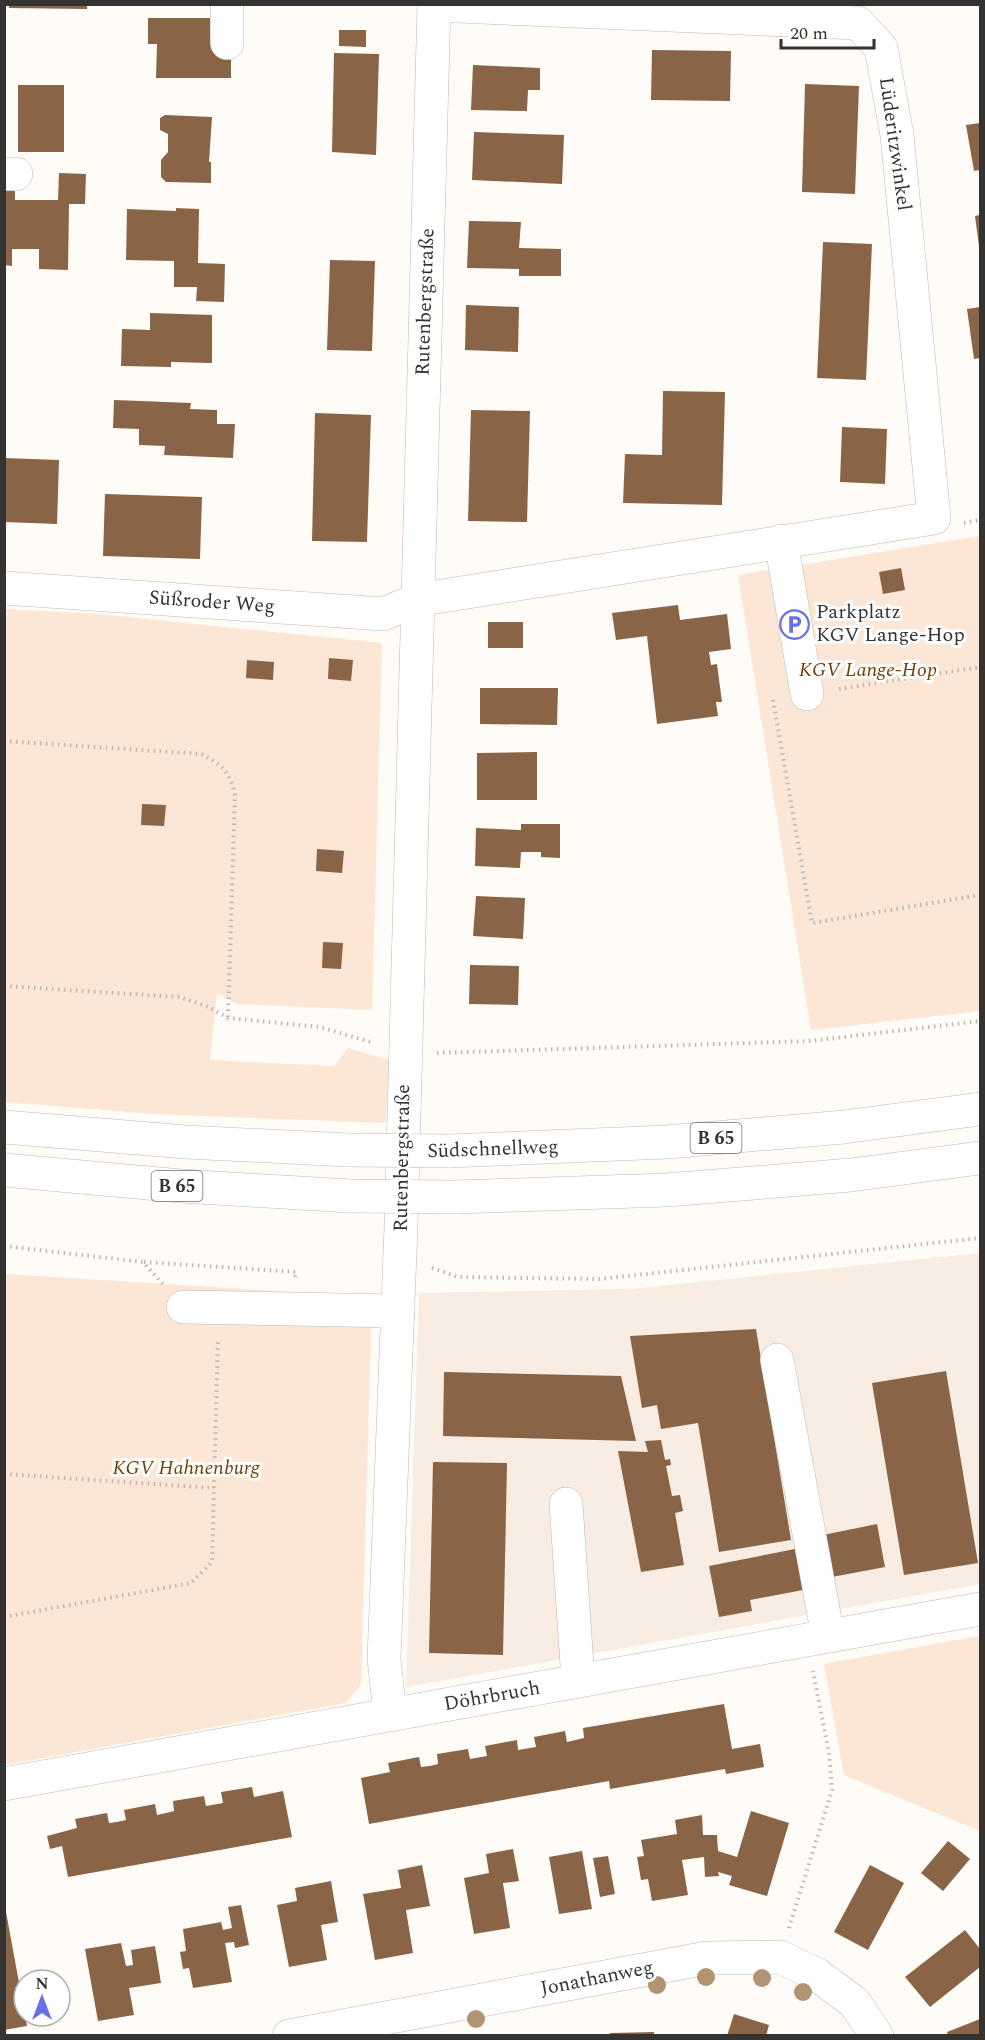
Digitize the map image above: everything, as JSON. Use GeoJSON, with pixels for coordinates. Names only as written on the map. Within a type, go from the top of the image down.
{"type":"FeatureCollection","features":[{"type":"Feature","properties":{"kind":"main road","name":"Lüderitzwinkel"},"geometry":{"type":"LineString","coordinates":[[434,5],[858,23],[881,48],[897,135],[934,518],[781,541]]}},
{"type":"Feature","properties":{"kind":"main road","name":"Rutenbergstraße"},"geometry":{"type":"LineString","coordinates":[[390,1714],[384,1672],[400,1257],[434,5]]}},
{"type":"Feature","properties":{"kind":"main road"},"geometry":{"type":"LineString","coordinates":[[227,10],[227,43]]}},
{"type":"Feature","properties":{"kind":"main road"},"geometry":{"type":"LineString","coordinates":[[417,600],[781,541],[807,694]]}},
{"type":"Feature","properties":{"kind":"main road","name":"Süßroder Weg"},"geometry":{"type":"LineString","coordinates":[[4,588],[383,614],[417,600]]}},
{"type":"Feature","properties":{"kind":"main road","name":"Südschnellweg"},"geometry":{"type":"LineString","coordinates":[[4,1127],[186,1142],[349,1150],[449,1151],[667,1142],[844,1127],[981,1109]]}},
{"type":"Feature","properties":{"kind":"main road","name":"B 65"},"geometry":{"type":"LineString","coordinates":[[4,1170],[181,1186],[350,1196],[455,1197],[667,1190],[851,1175],[981,1158]]}},
{"type":"Feature","properties":{"kind":"main road"},"geometry":{"type":"LineString","coordinates":[[183,1307],[398,1311]]}},
{"type":"Feature","properties":{"kind":"main road"},"geometry":{"type":"LineString","coordinates":[[777,1360],[817,1637]]}},
{"type":"Feature","properties":{"kind":"main road"},"geometry":{"type":"LineString","coordinates":[[566,1504],[578,1680]]}},
{"type":"Feature","properties":{"kind":"main road","name":"Döhrbruch"},"geometry":{"type":"LineString","coordinates":[[4,1784],[981,1609]]}},
{"type":"Feature","properties":{"kind":"main road","name":"Jonathanweg"},"geometry":{"type":"LineString","coordinates":[[289,2036],[707,1958],[780,1957],[816,1974],[854,2002],[877,2036]]}},
{"type":"Feature","properties":{"kind":"path"},"geometry":{"type":"LineString","coordinates":[[981,668],[773,699],[812,923],[981,896]]}},
{"type":"Feature","properties":{"kind":"path"},"geometry":{"type":"LineString","coordinates":[[4,741],[201,754],[219,762],[231,776],[235,795],[228,1018]]}},
{"type":"Feature","properties":{"kind":"path"},"geometry":{"type":"LineString","coordinates":[[4,986],[179,997],[209,1007],[228,1018],[320,1027],[404,1053],[466,1054],[810,1041],[981,1021]]}},
{"type":"Feature","properties":{"kind":"path"},"geometry":{"type":"LineString","coordinates":[[400,1257],[458,1278],[599,1279],[981,1238]]}},
{"type":"Feature","properties":{"kind":"path"},"geometry":{"type":"LineString","coordinates":[[4,1246],[143,1262],[296,1272],[295,1309]]}},
{"type":"Feature","properties":{"kind":"path"},"geometry":{"type":"LineString","coordinates":[[143,1262],[183,1307]]}},
{"type":"Feature","properties":{"kind":"path"},"geometry":{"type":"LineString","coordinates":[[4,1617],[191,1583],[212,1562],[219,1307]]}},
{"type":"Feature","properties":{"kind":"path"},"geometry":{"type":"LineString","coordinates":[[4,1473],[214,1488]]}},
{"type":"Feature","properties":{"kind":"path"},"geometry":{"type":"LineString","coordinates":[[780,1957],[832,1790],[817,1637]]}},
{"type":"Feature","properties":{"kind":"shaded area"},"geometry":{"type":"Polygon","coordinates":[[[980,1253],[980,1584],[406,1687],[419,1293],[631,1289],[980,1253]]]}},
{"type":"Feature","properties":{"kind":"green space","name":"KGV Lange-Hop"},"geometry":{"type":"Polygon","coordinates":[[[980,536],[980,1011],[811,1030],[738,575],[980,536]]]}},
{"type":"Feature","properties":{"kind":"green space"},"geometry":{"type":"Polygon","coordinates":[[[4,609],[98,614],[382,643],[372,1010],[237,1004],[217,993],[210,1060],[334,1066],[348,1048],[389,1060],[386,1123],[154,1114],[5,1102],[4,609]]]}},
{"type":"Feature","properties":{"kind":"green space","name":"KGV Hahnenburg"},"geometry":{"type":"Polygon","coordinates":[[[5,1274],[372,1297],[361,1684],[346,1703],[5,1765],[5,1274]]]}},
{"type":"Feature","properties":{"kind":"green space"},"geometry":{"type":"Polygon","coordinates":[[[980,1636],[980,1831],[844,1775],[824,1664],[980,1636]]]}},
{"type":"Feature","properties":{"kind":"building"},"geometry":{"type":"Polygon","coordinates":[[[9,4],[87,4],[87,9],[9,8],[9,4]]]}},
{"type":"Feature","properties":{"kind":"building"},"geometry":{"type":"Polygon","coordinates":[[[148,18],[217,18],[217,57],[231,57],[231,78],[156,78],[157,44],[148,44],[148,18]]]}},
{"type":"Feature","properties":{"kind":"building"},"geometry":{"type":"Polygon","coordinates":[[[339,30],[366,30],[366,47],[339,46],[339,30]]]}},
{"type":"Feature","properties":{"kind":"building"},"geometry":{"type":"Polygon","coordinates":[[[652,50],[731,51],[730,101],[651,100],[652,50]]]}},
{"type":"Feature","properties":{"kind":"building"},"geometry":{"type":"Polygon","coordinates":[[[334,53],[379,54],[376,155],[332,152],[334,53]]]}},
{"type":"Feature","properties":{"kind":"building"},"geometry":{"type":"Polygon","coordinates":[[[473,65],[540,68],[540,90],[528,90],[527,111],[471,110],[473,65]]]}},
{"type":"Feature","properties":{"kind":"building"},"geometry":{"type":"Polygon","coordinates":[[[805,84],[859,86],[855,194],[802,192],[805,84]]]}},
{"type":"Feature","properties":{"kind":"building"},"geometry":{"type":"Polygon","coordinates":[[[18,85],[64,85],[64,152],[18,152],[18,85]]]}},
{"type":"Feature","properties":{"kind":"building"},"geometry":{"type":"Polygon","coordinates":[[[165,115],[212,117],[209,162],[211,162],[211,183],[166,182],[161,177],[161,160],[168,152],[168,134],[160,130],[160,118],[165,115]]]}},
{"type":"Feature","properties":{"kind":"building"},"geometry":{"type":"Polygon","coordinates":[[[980,123],[980,170],[974,171],[966,125],[980,123]]]}},
{"type":"Feature","properties":{"kind":"building"},"geometry":{"type":"Polygon","coordinates":[[[474,132],[564,135],[562,184],[472,180],[474,132]]]}},
{"type":"Feature","properties":{"kind":"building"},"geometry":{"type":"Polygon","coordinates":[[[59,173],[86,174],[85,204],[69,204],[68,270],[39,269],[39,249],[12,249],[12,266],[4,265],[4,190],[15,190],[15,200],[58,200],[59,173]]]}},
{"type":"Feature","properties":{"kind":"building"},"geometry":{"type":"Polygon","coordinates":[[[176,208],[199,209],[198,263],[225,264],[224,302],[196,301],[197,287],[174,287],[174,261],[126,260],[127,209],[176,211],[176,208]]]}},
{"type":"Feature","properties":{"kind":"building"},"geometry":{"type":"Polygon","coordinates":[[[980,215],[980,246],[979,246],[975,216],[980,215]]]}},
{"type":"Feature","properties":{"kind":"building"},"geometry":{"type":"Polygon","coordinates":[[[469,221],[521,222],[519,248],[561,249],[561,276],[519,276],[519,269],[467,268],[469,221]]]}},
{"type":"Feature","properties":{"kind":"building"},"geometry":{"type":"Polygon","coordinates":[[[823,242],[872,244],[866,380],[817,378],[823,242]]]}},
{"type":"Feature","properties":{"kind":"building"},"geometry":{"type":"Polygon","coordinates":[[[330,260],[375,261],[372,351],[327,350],[330,260]]]}},
{"type":"Feature","properties":{"kind":"building"},"geometry":{"type":"Polygon","coordinates":[[[466,305],[519,307],[518,352],[465,350],[466,305]]]}},
{"type":"Feature","properties":{"kind":"building"},"geometry":{"type":"Polygon","coordinates":[[[980,307],[980,358],[974,359],[967,309],[980,307]]]}},
{"type":"Feature","properties":{"kind":"building"},"geometry":{"type":"Polygon","coordinates":[[[150,313],[212,315],[212,363],[171,362],[171,367],[121,366],[122,329],[150,330],[150,313]]]}},
{"type":"Feature","properties":{"kind":"building"},"geometry":{"type":"Polygon","coordinates":[[[663,391],[725,392],[722,505],[623,503],[625,454],[662,455],[663,391]]]}},
{"type":"Feature","properties":{"kind":"building"},"geometry":{"type":"Polygon","coordinates":[[[114,400],[191,403],[190,409],[217,410],[217,424],[235,424],[233,458],[164,455],[165,446],[139,445],[139,429],[113,428],[114,400]]]}},
{"type":"Feature","properties":{"kind":"building"},"geometry":{"type":"Polygon","coordinates":[[[471,410],[530,411],[527,522],[468,521],[471,410]]]}},
{"type":"Feature","properties":{"kind":"building"},"geometry":{"type":"Polygon","coordinates":[[[315,413],[371,415],[367,542],[312,541],[315,413]]]}},
{"type":"Feature","properties":{"kind":"building"},"geometry":{"type":"Polygon","coordinates":[[[842,427],[887,429],[885,484],[840,482],[842,427]]]}},
{"type":"Feature","properties":{"kind":"building"},"geometry":{"type":"Polygon","coordinates":[[[4,458],[59,460],[57,524],[4,522],[4,458]]]}},
{"type":"Feature","properties":{"kind":"building"},"geometry":{"type":"Polygon","coordinates":[[[105,494],[202,497],[200,559],[103,556],[105,494]]]}},
{"type":"Feature","properties":{"kind":"building"},"geometry":{"type":"Polygon","coordinates":[[[901,568],[905,590],[883,594],[879,572],[901,568]]]}},
{"type":"Feature","properties":{"kind":"building"},"geometry":{"type":"Polygon","coordinates":[[[678,605],[680,620],[727,614],[731,649],[709,652],[711,665],[717,664],[722,702],[716,702],[718,716],[657,724],[647,636],[616,640],[612,613],[678,605]]]}},
{"type":"Feature","properties":{"kind":"building"},"geometry":{"type":"Polygon","coordinates":[[[488,622],[523,622],[523,648],[488,648],[488,622]]]}},
{"type":"Feature","properties":{"kind":"building"},"geometry":{"type":"Polygon","coordinates":[[[329,658],[353,660],[351,681],[328,679],[329,658]]]}},
{"type":"Feature","properties":{"kind":"building"},"geometry":{"type":"Polygon","coordinates":[[[247,660],[274,662],[273,680],[246,678],[247,660]]]}},
{"type":"Feature","properties":{"kind":"building"},"geometry":{"type":"Polygon","coordinates":[[[480,688],[558,688],[557,725],[480,724],[480,688]]]}},
{"type":"Feature","properties":{"kind":"building"},"geometry":{"type":"Polygon","coordinates":[[[537,752],[537,800],[477,800],[477,753],[537,752]]]}},
{"type":"Feature","properties":{"kind":"building"},"geometry":{"type":"Polygon","coordinates":[[[142,804],[166,805],[164,826],[141,825],[142,804]]]}},
{"type":"Feature","properties":{"kind":"building"},"geometry":{"type":"Polygon","coordinates":[[[521,824],[560,824],[560,858],[541,857],[541,852],[521,852],[520,868],[475,866],[476,828],[521,830],[521,824]]]}},
{"type":"Feature","properties":{"kind":"building"},"geometry":{"type":"Polygon","coordinates":[[[317,849],[344,851],[342,873],[316,871],[317,849]]]}},
{"type":"Feature","properties":{"kind":"building"},"geometry":{"type":"Polygon","coordinates":[[[476,896],[525,898],[523,939],[473,936],[476,896]]]}},
{"type":"Feature","properties":{"kind":"building"},"geometry":{"type":"Polygon","coordinates":[[[323,942],[343,943],[341,969],[322,968],[323,942]]]}},
{"type":"Feature","properties":{"kind":"building"},"geometry":{"type":"Polygon","coordinates":[[[470,965],[519,966],[518,1005],[469,1004],[470,965]]]}},
{"type":"Feature","properties":{"kind":"building"},"geometry":{"type":"Polygon","coordinates":[[[756,1329],[791,1540],[719,1552],[698,1423],[661,1429],[657,1405],[642,1408],[630,1336],[756,1329]]]}},
{"type":"Feature","properties":{"kind":"building"},"geometry":{"type":"Polygon","coordinates":[[[946,1371],[978,1563],[904,1575],[872,1383],[946,1371]]]}},
{"type":"Feature","properties":{"kind":"building"},"geometry":{"type":"Polygon","coordinates":[[[444,1372],[621,1376],[636,1441],[443,1436],[444,1372]]]}},
{"type":"Feature","properties":{"kind":"building"},"geometry":{"type":"Polygon","coordinates":[[[661,1440],[665,1460],[670,1459],[671,1465],[666,1466],[672,1496],[680,1495],[683,1511],[675,1513],[684,1565],[641,1572],[618,1451],[648,1452],[645,1441],[661,1440]]]}},
{"type":"Feature","properties":{"kind":"building"},"geometry":{"type":"Polygon","coordinates":[[[433,1462],[507,1463],[503,1655],[429,1653],[433,1462]]]}},
{"type":"Feature","properties":{"kind":"building"},"geometry":{"type":"Polygon","coordinates":[[[877,1524],[885,1567],[832,1577],[823,1535],[877,1524]]]}},
{"type":"Feature","properties":{"kind":"building"},"geometry":{"type":"Polygon","coordinates":[[[795,1549],[803,1590],[750,1600],[752,1611],[719,1617],[709,1566],[795,1549]]]}},
{"type":"Feature","properties":{"kind":"building"},"geometry":{"type":"Polygon","coordinates":[[[724,1704],[732,1749],[760,1744],[764,1767],[726,1774],[725,1769],[610,1789],[609,1781],[369,1824],[361,1778],[390,1772],[388,1763],[419,1757],[421,1767],[430,1766],[438,1764],[437,1754],[468,1749],[470,1759],[487,1756],[485,1746],[517,1740],[518,1750],[536,1747],[534,1737],[565,1731],[567,1742],[584,1738],[583,1728],[724,1704]]]}},
{"type":"Feature","properties":{"kind":"building"},"geometry":{"type":"Polygon","coordinates":[[[252,1787],[254,1797],[283,1791],[292,1837],[68,1877],[62,1846],[50,1849],[47,1836],[77,1828],[75,1819],[107,1813],[109,1823],[117,1822],[126,1820],[124,1810],[155,1804],[157,1815],[174,1811],[173,1801],[204,1796],[206,1806],[223,1803],[221,1792],[252,1787]]]}},
{"type":"Feature","properties":{"kind":"building"},"geometry":{"type":"Polygon","coordinates":[[[751,1811],[789,1823],[767,1896],[729,1885],[732,1876],[718,1872],[719,1876],[705,1877],[704,1857],[682,1860],[688,1895],[652,1901],[648,1879],[641,1880],[637,1857],[644,1856],[641,1840],[677,1834],[675,1820],[702,1815],[703,1835],[717,1835],[718,1851],[737,1857],[751,1811]]]}},
{"type":"Feature","properties":{"kind":"building"},"geometry":{"type":"Polygon","coordinates":[[[948,1841],[970,1859],[943,1891],[921,1873],[948,1841]]]}},
{"type":"Feature","properties":{"kind":"building"},"geometry":{"type":"Polygon","coordinates":[[[513,1849],[519,1881],[503,1883],[510,1928],[474,1934],[464,1878],[489,1873],[486,1854],[513,1849]]]}},
{"type":"Feature","properties":{"kind":"building"},"geometry":{"type":"Polygon","coordinates":[[[582,1851],[592,1909],[559,1914],[549,1857],[582,1851]]]}},
{"type":"Feature","properties":{"kind":"building"},"geometry":{"type":"Polygon","coordinates":[[[608,1856],[615,1894],[600,1897],[593,1858],[608,1856]]]}},
{"type":"Feature","properties":{"kind":"building"},"geometry":{"type":"Polygon","coordinates":[[[422,1865],[430,1906],[406,1910],[413,1953],[375,1960],[363,1894],[401,1888],[398,1870],[422,1865]]]}},
{"type":"Feature","properties":{"kind":"building"},"geometry":{"type":"Polygon","coordinates":[[[870,1865],[904,1883],[868,1950],[834,1932],[870,1865]]]}},
{"type":"Feature","properties":{"kind":"building"},"geometry":{"type":"Polygon","coordinates":[[[331,1881],[338,1922],[321,1925],[327,1960],[289,1967],[277,1905],[297,1901],[295,1888],[331,1881]]]}},
{"type":"Feature","properties":{"kind":"building"},"geometry":{"type":"Polygon","coordinates":[[[4,1901],[16,1968],[12,1968],[12,2028],[16,2028],[4,2030],[4,1901]]]}},
{"type":"Feature","properties":{"kind":"building"},"geometry":{"type":"Polygon","coordinates":[[[241,1905],[249,1945],[235,1948],[234,1942],[225,1943],[232,1982],[193,1988],[189,1968],[183,1969],[180,1952],[186,1951],[183,1929],[221,1922],[223,1930],[232,1928],[228,1907],[241,1905]]]}},
{"type":"Feature","properties":{"kind":"building"},"geometry":{"type":"Polygon","coordinates":[[[965,1930],[980,1949],[980,1967],[930,2007],[905,1977],[965,1930]]]}},
{"type":"Feature","properties":{"kind":"building"},"geometry":{"type":"Polygon","coordinates":[[[121,1943],[126,1966],[133,1965],[131,1950],[155,1946],[161,1983],[129,1988],[134,2015],[98,2021],[85,1949],[121,1943]]]}},
{"type":"Feature","properties":{"kind":"building"},"geometry":{"type":"Polygon","coordinates":[[[734,2014],[769,2025],[766,2036],[727,2036],[734,2014]]]}},
{"type":"Feature","properties":{"kind":"building"},"geometry":{"type":"Polygon","coordinates":[[[980,2019],[980,2036],[948,2036],[947,2032],[980,2019]]]}},
{"type":"Feature","properties":{"kind":"building"},"geometry":{"type":"Polygon","coordinates":[[[654,2032],[654,2036],[610,2036],[610,2033],[654,2032]]]}},
{"type":"Feature","properties":{"kind":"place","name":"Parkplatz KGV Lange-Hop"},"geometry":{"type":"Point","coordinates":[795,624]}}]}
